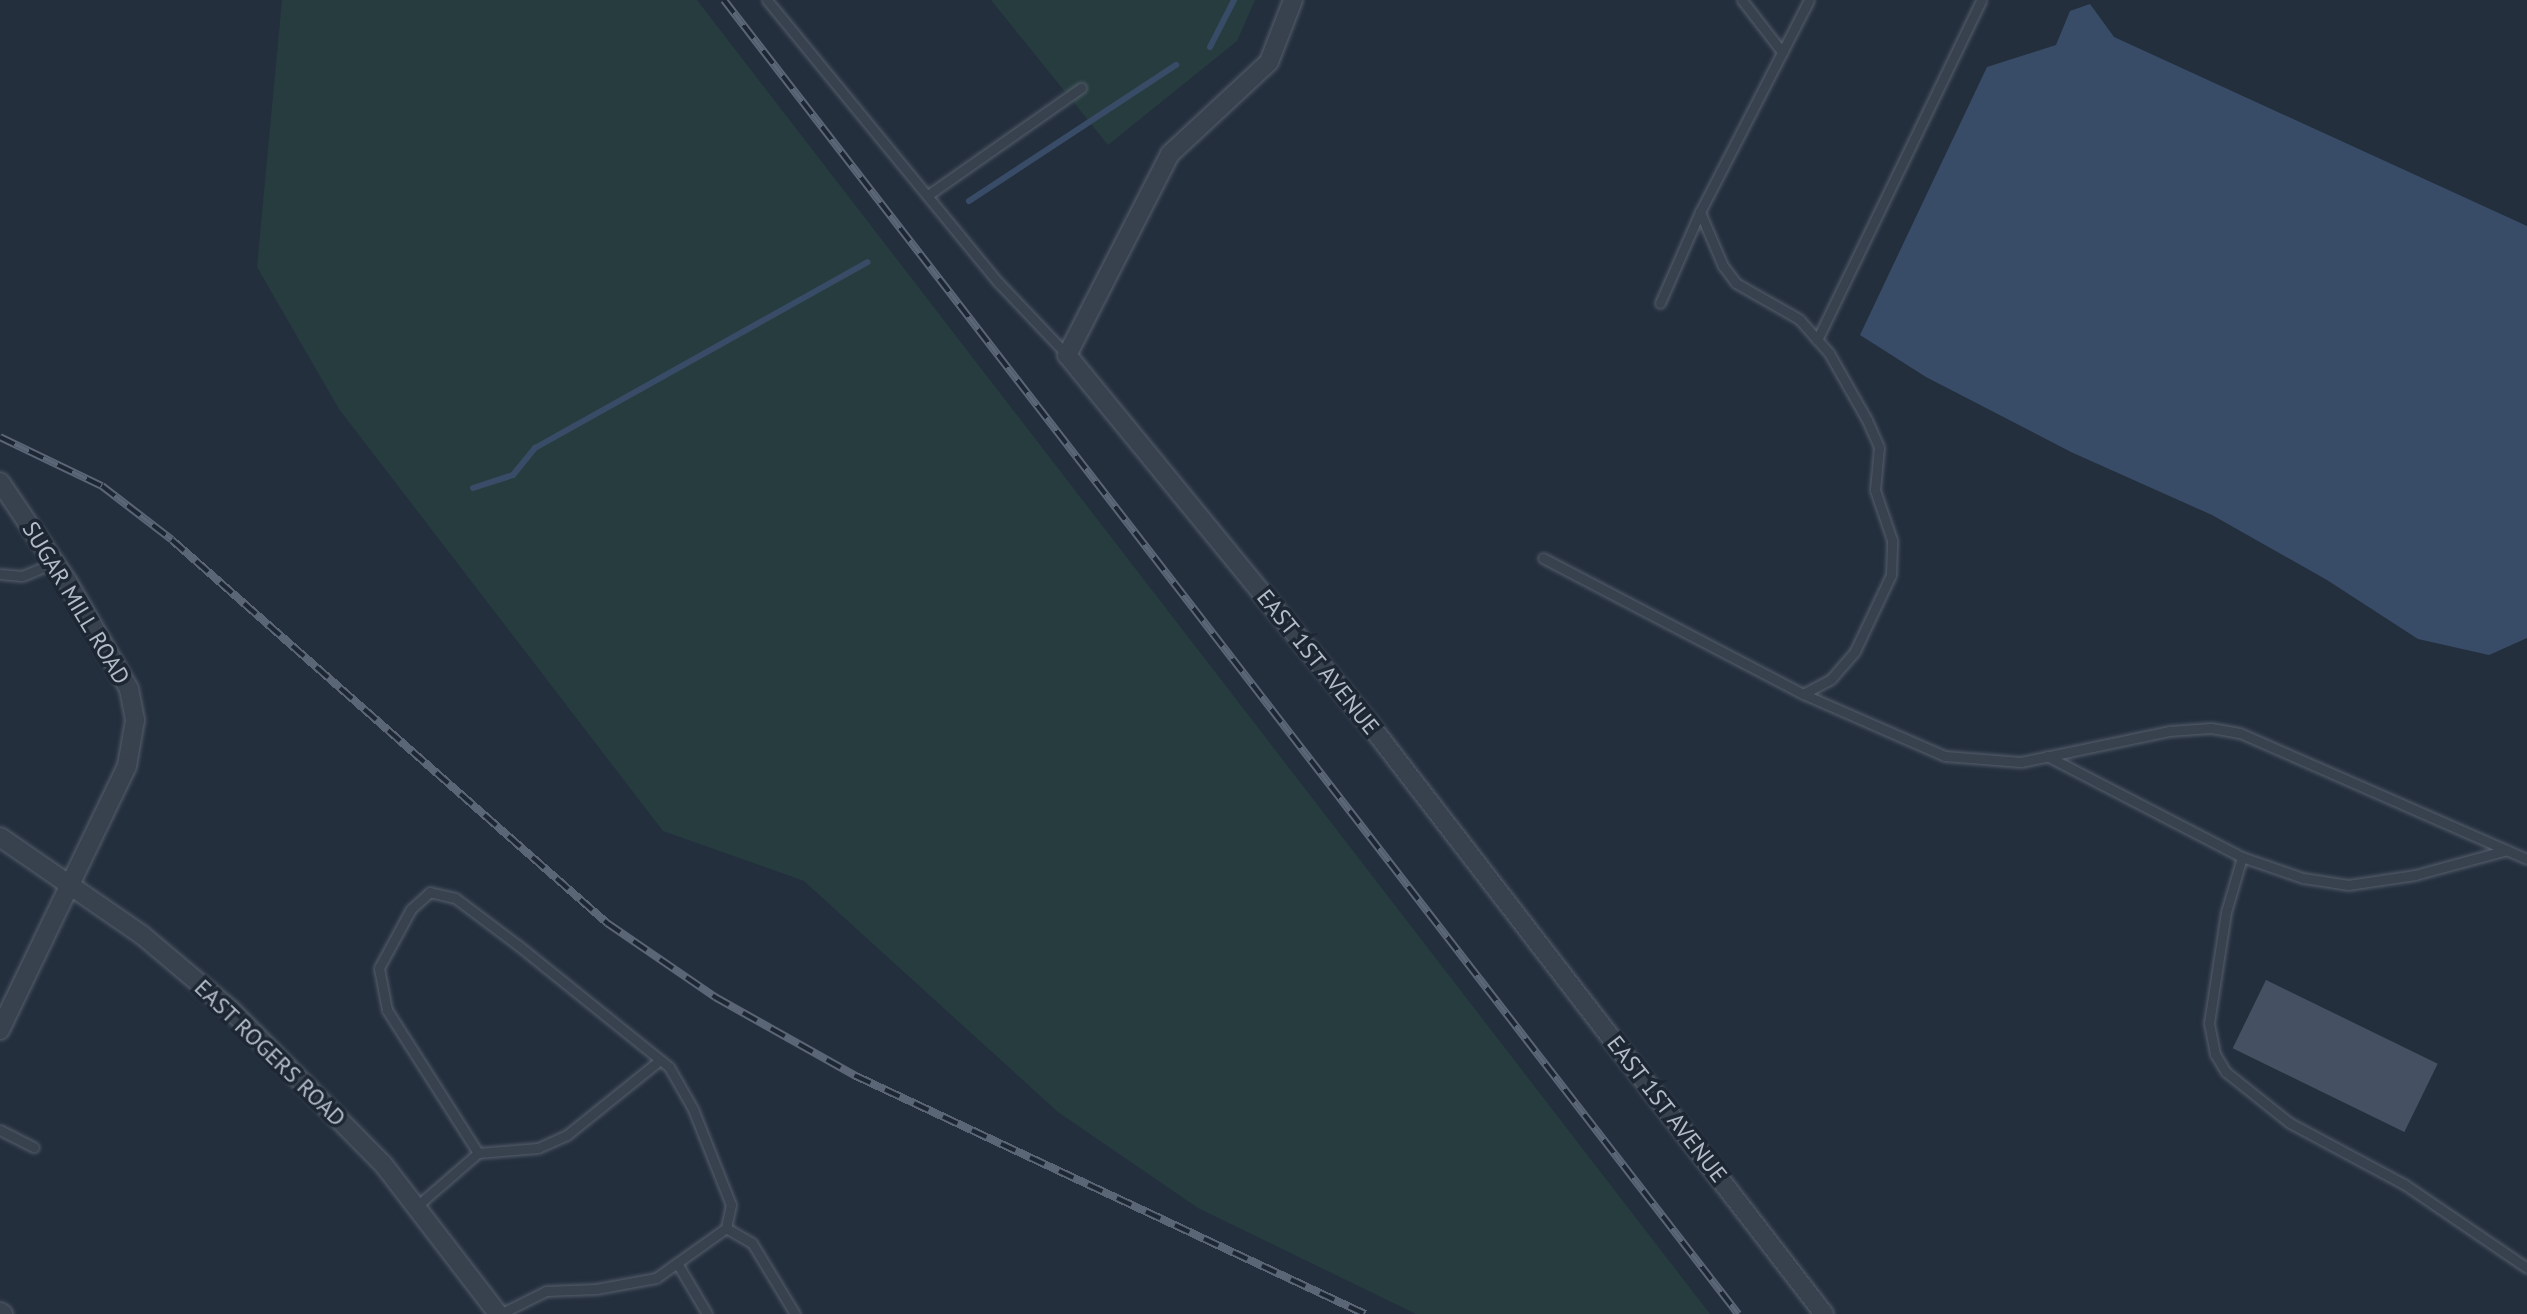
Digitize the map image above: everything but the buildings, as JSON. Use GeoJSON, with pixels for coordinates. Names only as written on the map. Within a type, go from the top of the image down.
{"type":"FeatureCollection","features":[{"type":"Feature","properties":{"kind":"street"},"geometry":{"type":"LineString","coordinates":[[1067,355],[1170,154],[1269,62],[1293,0]]}},
{"type":"Feature","properties":{"kind":"street","name":"EAST 1ST AVENUE"},"geometry":{"type":"LineString","coordinates":[[1067,355],[1367,721],[1824,1314]]}},
{"type":"Feature","properties":{"kind":"street","name":"SUGAR MILL ROAD"},"geometry":{"type":"LineString","coordinates":[[0,482],[55,563],[129,689],[135,720],[127,766],[0,1030]]}},
{"type":"Feature","properties":{"kind":"street","name":"EAST ROGERS ROAD"},"geometry":{"type":"LineString","coordinates":[[0,837],[142,934],[231,1010],[417,1206],[499,1314]]}},
{"type":"Feature","properties":{"kind":"lane"},"geometry":{"type":"LineString","coordinates":[[767,0],[999,283],[1067,355]]}},
{"type":"Feature","properties":{"kind":"lane"},"geometry":{"type":"LineString","coordinates":[[1742,0],[1782,52]]}},
{"type":"Feature","properties":{"kind":"lane"},"geometry":{"type":"LineString","coordinates":[[1660,303],[1700,212],[1809,0]]}},
{"type":"Feature","properties":{"kind":"lane"},"geometry":{"type":"LineString","coordinates":[[1817,340],[1981,0]]}},
{"type":"Feature","properties":{"kind":"lane"},"geometry":{"type":"LineString","coordinates":[[928,195],[1081,88]]}},
{"type":"Feature","properties":{"kind":"lane"},"geometry":{"type":"LineString","coordinates":[[1700,212],[1723,267],[1736,283],[1799,319],[1817,340],[1867,420],[1879,447],[1875,490],[1892,540],[1891,575],[1855,651],[1831,679],[1803,694]]}},
{"type":"Feature","properties":{"kind":"lane"},"geometry":{"type":"LineString","coordinates":[[1543,558],[1803,694],[1945,756],[2021,762],[2169,731],[2211,729],[2240,733],[2527,859]]}},
{"type":"Feature","properties":{"kind":"lane"},"geometry":{"type":"LineString","coordinates":[[0,574],[22,576],[55,563]]}},
{"type":"Feature","properties":{"kind":"lane"},"geometry":{"type":"LineString","coordinates":[[2048,756],[2242,857],[2303,878],[2348,885],[2415,875],[2507,850]]}},
{"type":"Feature","properties":{"kind":"lane"},"geometry":{"type":"LineString","coordinates":[[2242,857],[2226,912],[2209,1023],[2215,1054],[2226,1072],[2290,1123],[2404,1184],[2527,1268]]}},
{"type":"Feature","properties":{"kind":"lane"},"geometry":{"type":"LineString","coordinates":[[478,1153],[387,1010],[379,968],[411,909],[430,892],[455,898],[660,1060],[692,1109],[731,1205],[726,1228],[656,1278],[596,1289],[546,1291],[499,1314]]}},
{"type":"Feature","properties":{"kind":"lane"},"geometry":{"type":"LineString","coordinates":[[417,1206],[478,1153],[538,1148],[567,1135],[660,1060]]}},
{"type":"Feature","properties":{"kind":"lane"},"geometry":{"type":"LineString","coordinates":[[0,1130],[34,1147]]}},
{"type":"Feature","properties":{"kind":"lane"},"geometry":{"type":"LineString","coordinates":[[726,1228],[752,1243],[795,1314]]}},
{"type":"Feature","properties":{"kind":"lane"},"geometry":{"type":"LineString","coordinates":[[677,1263],[707,1314]]}},
{"type":"Feature","properties":{"kind":"green space"},"geometry":{"type":"Polygon","coordinates":[[[282,0],[697,0],[1710,1314],[1416,1314],[1198,1208],[1058,1112],[804,881],[663,831],[339,409],[257,267],[282,0]]]}},
{"type":"Feature","properties":{"kind":"green space"},"geometry":{"type":"Polygon","coordinates":[[[991,0],[1255,0],[1237,41],[1108,145],[991,0]]]}},
{"type":"Feature","properties":{"kind":"water"},"geometry":{"type":"Polygon","coordinates":[[[2090,4],[2114,37],[2527,226],[2527,638],[2489,655],[2418,639],[2327,580],[2212,515],[2071,452],[1926,377],[1860,335],[1987,67],[2056,45],[2070,11],[2090,4]]]}},
{"type":"Feature","properties":{"kind":"waterway"},"geometry":{"type":"LineString","coordinates":[[1210,47],[1234,0]]}},
{"type":"Feature","properties":{"kind":"waterway"},"geometry":{"type":"LineString","coordinates":[[969,201],[1176,65]]}},
{"type":"Feature","properties":{"kind":"waterway"},"geometry":{"type":"LineString","coordinates":[[473,488],[513,475],[535,448],[868,262]]}},
{"type":"Feature","properties":{"kind":"railway"},"geometry":{"type":"LineString","coordinates":[[724,0],[1738,1314]]}},
{"type":"Feature","properties":{"kind":"railway"},"geometry":{"type":"LineString","coordinates":[[0,437],[102,486],[172,540],[607,923],[715,997],[856,1076],[1365,1314]]}}]}
